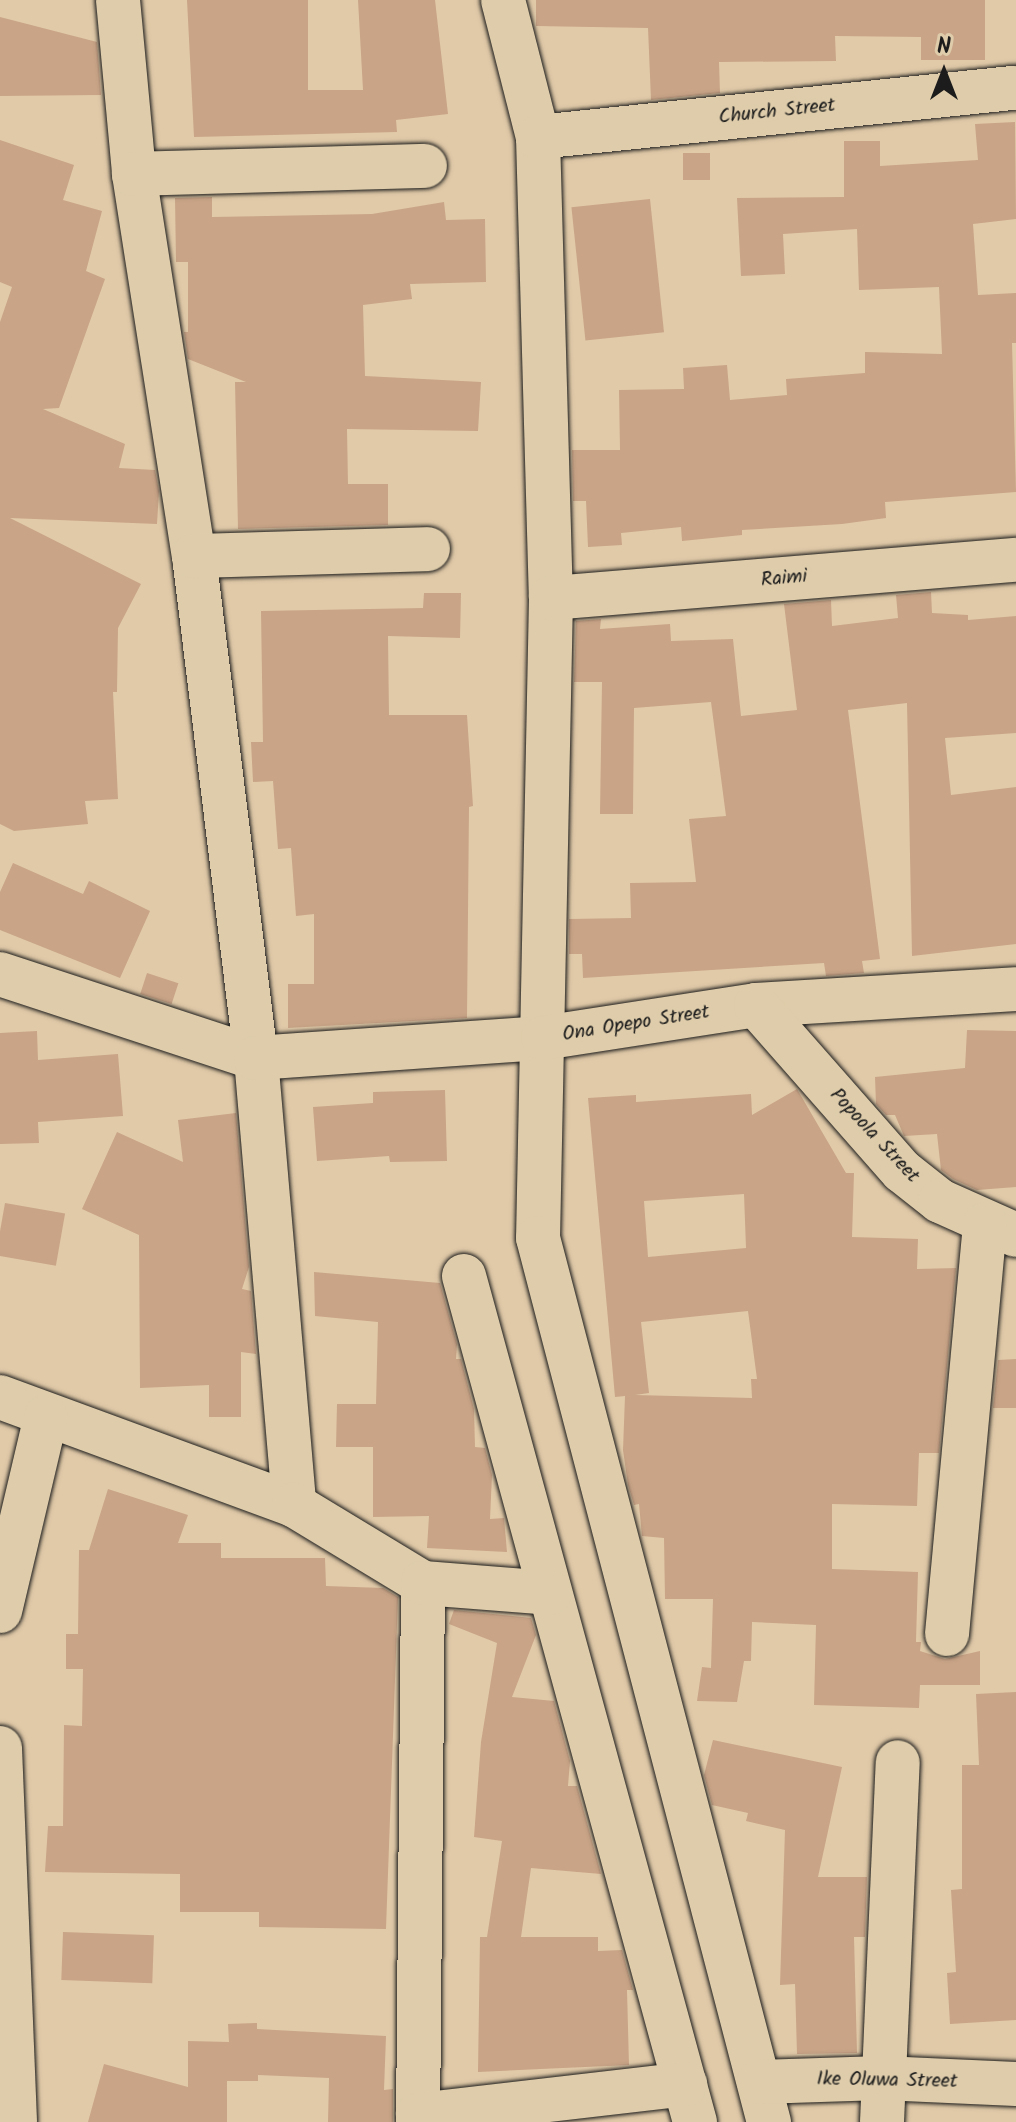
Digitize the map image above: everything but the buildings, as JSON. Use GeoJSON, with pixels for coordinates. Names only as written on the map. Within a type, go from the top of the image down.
{"type":"FeatureCollection","features":[{"type":"Feature","properties":{"kind":"street"},"geometry":{"type":"LineString","coordinates":[[118,0],[134,174],[194,556],[256,1058],[294,1505]]}},
{"type":"Feature","properties":{"kind":"street"},"geometry":{"type":"LineString","coordinates":[[503,0],[538,137],[551,598],[537,1039],[538,1238],[764,2102]]}},
{"type":"Feature","properties":{"kind":"street","name":"Church Street"},"geometry":{"type":"LineString","coordinates":[[538,137],[1016,88]]}},
{"type":"Feature","properties":{"kind":"street"},"geometry":{"type":"LineString","coordinates":[[134,174],[425,166]]}},
{"type":"Feature","properties":{"kind":"street"},"geometry":{"type":"LineString","coordinates":[[194,556],[428,549]]}},
{"type":"Feature","properties":{"kind":"street","name":"Raimi"},"geometry":{"type":"LineString","coordinates":[[551,598],[1016,560]]}},
{"type":"Feature","properties":{"kind":"street"},"geometry":{"type":"LineString","coordinates":[[0,974],[256,1058]]}},
{"type":"Feature","properties":{"kind":"street","name":"Ona Opepo Street"},"geometry":{"type":"LineString","coordinates":[[256,1058],[537,1039],[756,1005],[1016,989]]}},
{"type":"Feature","properties":{"kind":"street","name":"Popoola Street"},"geometry":{"type":"LineString","coordinates":[[756,1005],[902,1171],[940,1201],[1000,1230]]}},
{"type":"Feature","properties":{"kind":"street"},"geometry":{"type":"LineString","coordinates":[[947,1634],[1000,1230]]}},
{"type":"Feature","properties":{"kind":"street"},"geometry":{"type":"LineString","coordinates":[[423,1583],[418,2118],[690,2103],[464,1276]]}},
{"type":"Feature","properties":{"kind":"street"},"geometry":{"type":"LineString","coordinates":[[0,1397],[46,1417],[294,1505],[423,1583],[550,1593]]}},
{"type":"Feature","properties":{"kind":"street"},"geometry":{"type":"LineString","coordinates":[[0,1611],[46,1417]]}},
{"type":"Feature","properties":{"kind":"street"},"geometry":{"type":"LineString","coordinates":[[0,1748],[15,2122]]}},
{"type":"Feature","properties":{"kind":"street"},"geometry":{"type":"LineString","coordinates":[[882,2122],[898,1762]]}},
{"type":"Feature","properties":{"kind":"street","name":"Ike Oluwa Street"},"geometry":{"type":"LineString","coordinates":[[764,2102],[882,2078],[1016,2084]]}}]}
